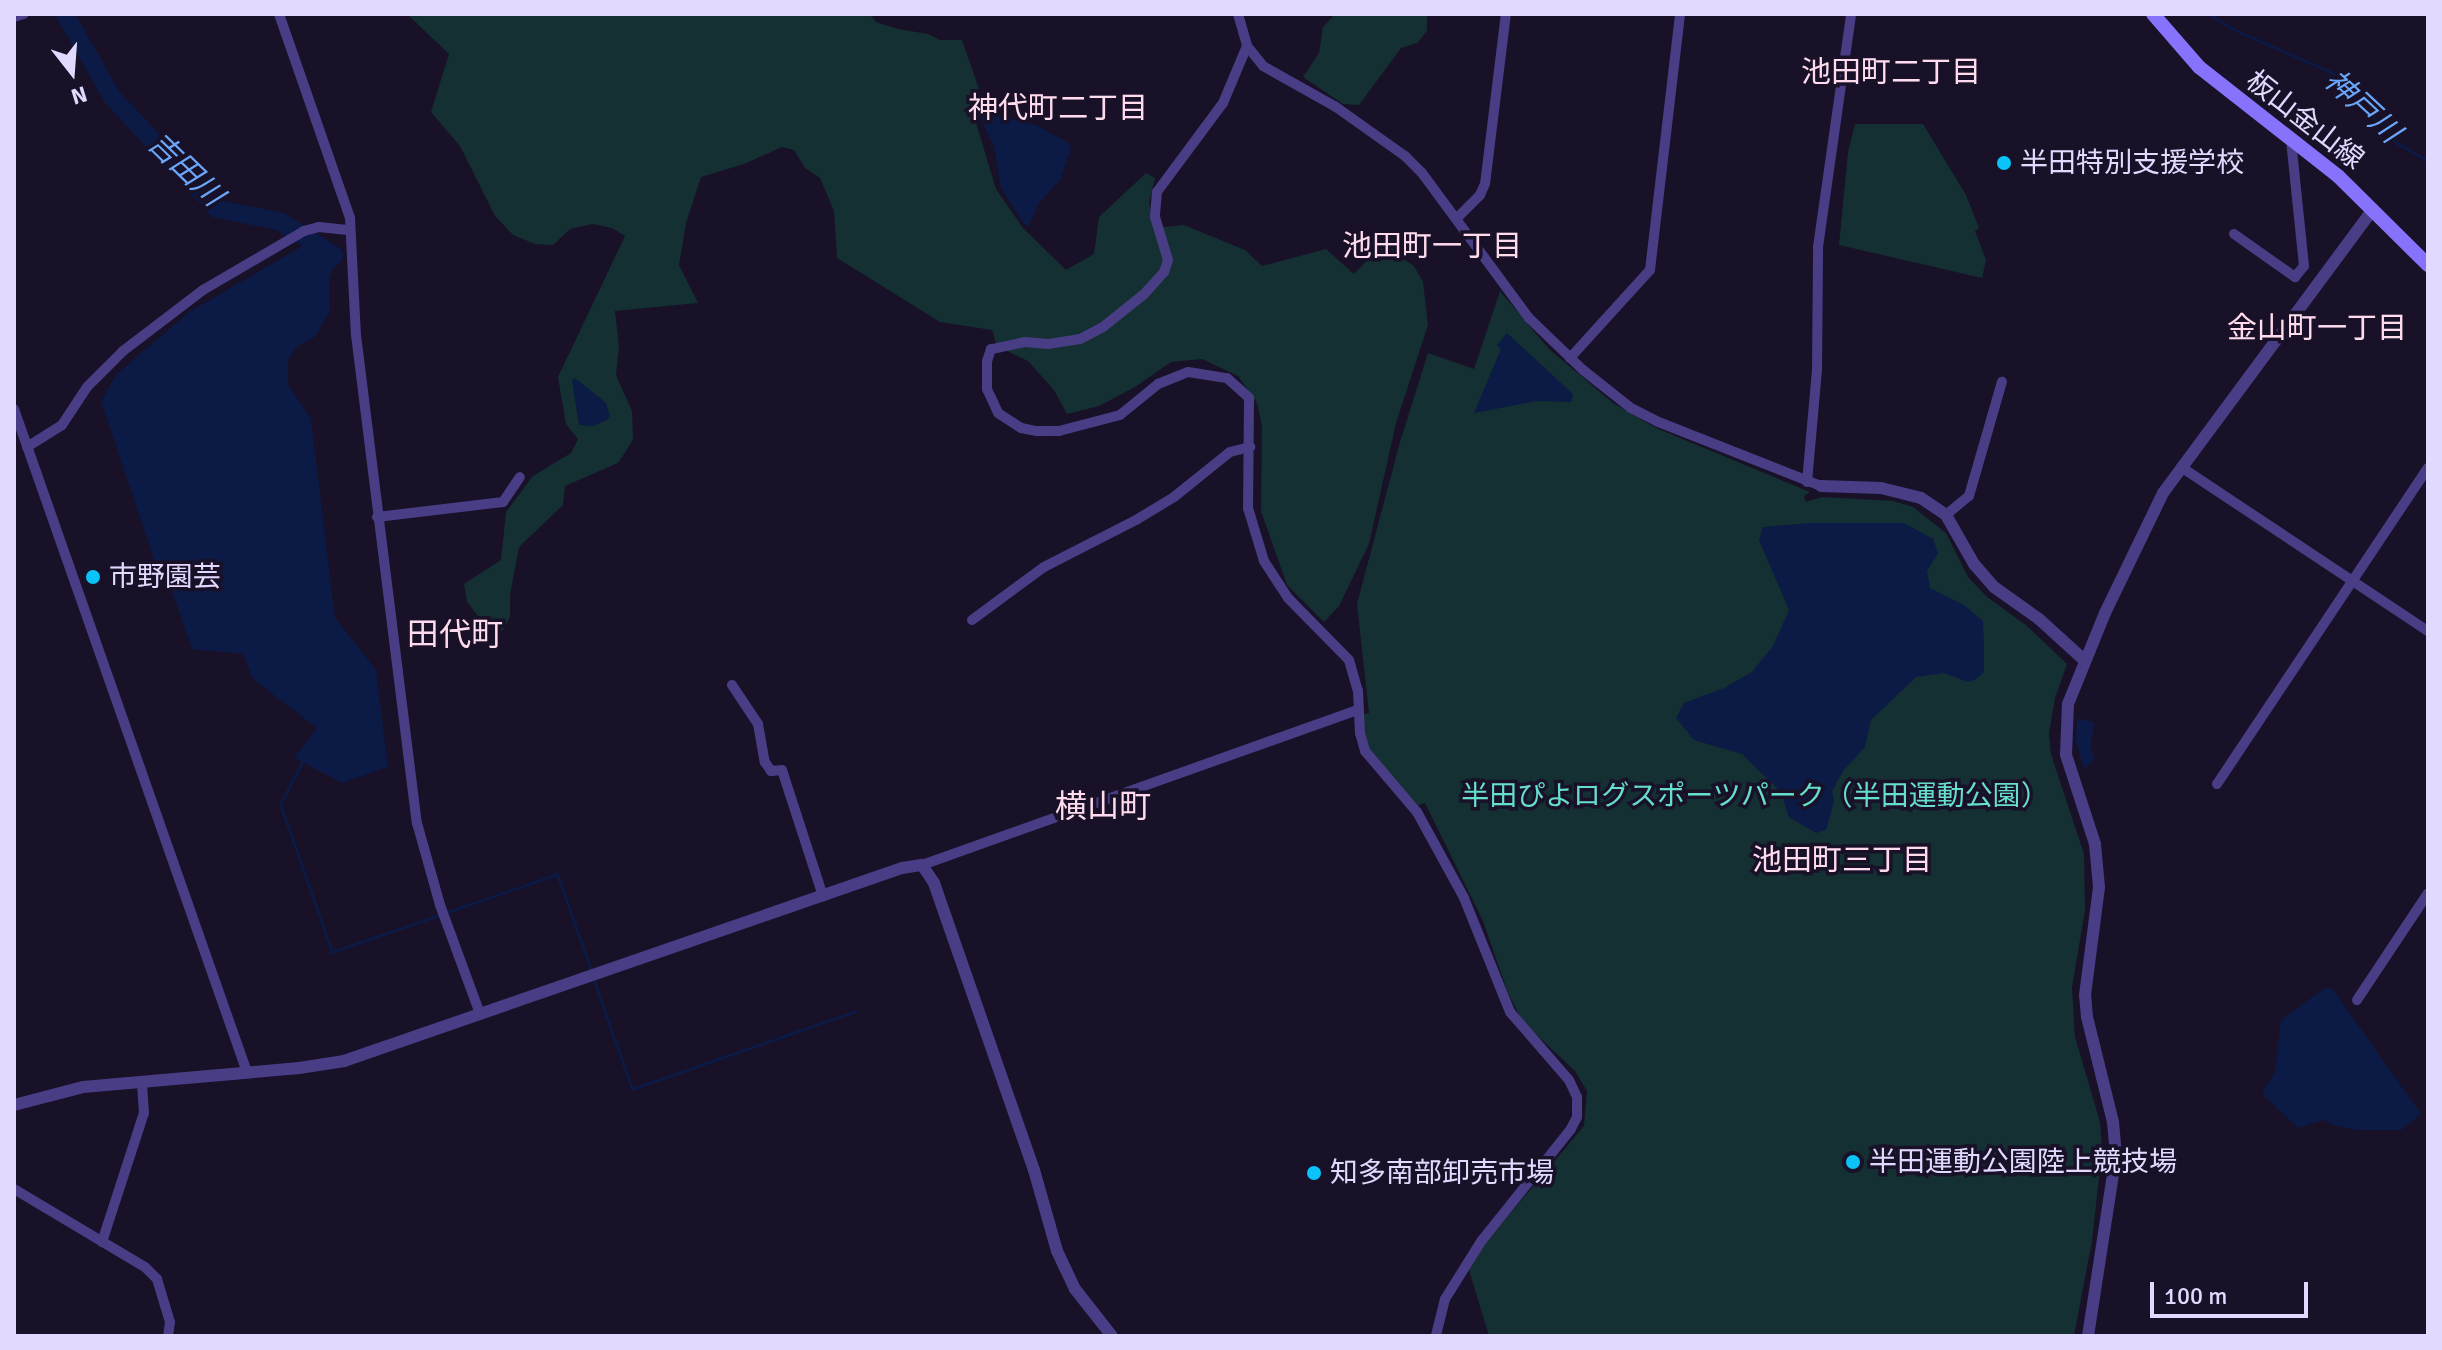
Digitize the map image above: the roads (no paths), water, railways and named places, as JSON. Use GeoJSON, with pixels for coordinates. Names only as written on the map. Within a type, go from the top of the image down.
{"type":"FeatureCollection","features":[{"type":"Feature","properties":{"kind":"main road","name":"板山金山線"},"geometry":{"type":"LineString","coordinates":[[2153,14],[2199,67],[2373,209],[2428,265]]}},
{"type":"Feature","properties":{"kind":"street"},"geometry":{"type":"LineString","coordinates":[[14,17],[24,14]]}},
{"type":"Feature","properties":{"kind":"street"},"geometry":{"type":"LineString","coordinates":[[279,14],[350,218],[356,335],[417,823],[440,905],[480,1014]]}},
{"type":"Feature","properties":{"kind":"street"},"geometry":{"type":"LineString","coordinates":[[1238,14],[1247,46],[1263,66],[1323,99],[1405,156],[1457,218],[1529,318],[1617,398],[1656,421],[1807,482],[1821,486],[1904,491],[1946,515],[1983,576],[2039,619],[2084,660]]}},
{"type":"Feature","properties":{"kind":"street"},"geometry":{"type":"LineString","coordinates":[[1457,218],[1480,195],[1485,184],[1506,14]]}},
{"type":"Feature","properties":{"kind":"street"},"geometry":{"type":"LineString","coordinates":[[1570,358],[1650,270],[1680,14]]}},
{"type":"Feature","properties":{"kind":"street"},"geometry":{"type":"LineString","coordinates":[[1807,482],[1817,370],[1818,247],[1851,14]]}},
{"type":"Feature","properties":{"kind":"street"},"geometry":{"type":"LineString","coordinates":[[1247,46],[1223,103],[1157,192],[1155,217],[1168,260],[1164,272],[1143,295],[1092,333],[1068,343],[1025,342],[991,349],[987,361],[987,389],[998,413],[1021,428],[1037,431],[1059,431],[1120,415],[1158,384],[1179,374],[1195,371],[1217,374],[1240,387],[1249,398],[1248,508],[1264,561],[1288,598],[1345,653],[1358,691],[1365,751],[1417,812],[1476,924],[1505,1004],[1520,1026],[1569,1080],[1578,1103],[1571,1129],[1482,1240],[1445,1299],[1436,1336]]}},
{"type":"Feature","properties":{"kind":"street"},"geometry":{"type":"LineString","coordinates":[[2234,234],[2295,277],[2304,266],[2291,140]]}},
{"type":"Feature","properties":{"kind":"street"},"geometry":{"type":"LineString","coordinates":[[2088,1336],[2116,1156],[2113,1122],[2087,1017],[2085,995],[2099,887],[2098,860],[2066,755],[2068,704],[2084,660],[2149,518],[2181,467],[2373,209]]}},
{"type":"Feature","properties":{"kind":"street"},"geometry":{"type":"LineString","coordinates":[[27,447],[62,425],[87,387],[123,351],[203,290],[304,231],[319,227],[350,230]]}},
{"type":"Feature","properties":{"kind":"street"},"geometry":{"type":"LineString","coordinates":[[1946,515],[1969,496],[2002,382]]}},
{"type":"Feature","properties":{"kind":"street"},"geometry":{"type":"LineString","coordinates":[[14,409],[247,1072]]}},
{"type":"Feature","properties":{"kind":"street"},"geometry":{"type":"LineString","coordinates":[[972,620],[1044,567],[1174,497],[1230,452],[1250,447]]}},
{"type":"Feature","properties":{"kind":"street"},"geometry":{"type":"LineString","coordinates":[[2181,467],[2428,631]]}},
{"type":"Feature","properties":{"kind":"street"},"geometry":{"type":"LineString","coordinates":[[2217,784],[2428,468]]}},
{"type":"Feature","properties":{"kind":"street"},"geometry":{"type":"LineString","coordinates":[[377,517],[503,502],[520,477]]}},
{"type":"Feature","properties":{"kind":"street"},"geometry":{"type":"LineString","coordinates":[[732,685],[758,724],[765,762],[771,771],[782,770],[823,896]]}},
{"type":"Feature","properties":{"kind":"street"},"geometry":{"type":"LineString","coordinates":[[14,1105],[83,1087],[344,1061],[902,868],[922,865],[1358,710]]}},
{"type":"Feature","properties":{"kind":"street"},"geometry":{"type":"LineString","coordinates":[[922,865],[934,883],[1034,1170],[1057,1251],[1075,1289],[1112,1336]]}},
{"type":"Feature","properties":{"kind":"street"},"geometry":{"type":"LineString","coordinates":[[2357,1000],[2428,893]]}},
{"type":"Feature","properties":{"kind":"street"},"geometry":{"type":"LineString","coordinates":[[102,1242],[144,1113],[142,1081]]}},
{"type":"Feature","properties":{"kind":"street"},"geometry":{"type":"LineString","coordinates":[[14,1189],[145,1267],[157,1279],[170,1322],[168,1336]]}},
{"type":"Feature","properties":{"kind":"water"},"geometry":{"type":"Polygon","coordinates":[[[984,112],[1036,125],[1069,143],[1071,150],[1060,180],[1039,203],[1029,226],[1024,224],[1001,188],[994,147],[981,119],[984,112]]]}},
{"type":"Feature","properties":{"kind":"water"},"geometry":{"type":"Polygon","coordinates":[[[306,244],[336,262],[329,278],[330,311],[315,337],[296,347],[288,361],[288,384],[311,419],[335,618],[376,670],[388,767],[342,783],[294,758],[317,728],[253,679],[243,654],[192,649],[168,580],[162,583],[101,401],[117,374],[189,312],[306,244]]]}},
{"type":"Feature","properties":{"kind":"water"},"geometry":{"type":"Polygon","coordinates":[[[1507,333],[1573,394],[1571,402],[1536,401],[1474,413],[1501,349],[1497,345],[1507,333]]]}},
{"type":"Feature","properties":{"kind":"water"},"geometry":{"type":"Polygon","coordinates":[[[575,378],[606,403],[610,416],[607,420],[593,426],[579,425],[572,381],[575,378]]]}},
{"type":"Feature","properties":{"kind":"water"},"geometry":{"type":"Polygon","coordinates":[[[1810,523],[1904,523],[1933,539],[1938,553],[1927,571],[1930,588],[1964,605],[1983,621],[1984,646],[1984,672],[1976,679],[1968,682],[1944,673],[1916,677],[1871,720],[1865,747],[1843,771],[1832,791],[1834,801],[1826,830],[1816,833],[1789,817],[1780,791],[1742,754],[1694,740],[1676,718],[1684,703],[1724,688],[1752,672],[1773,646],[1789,610],[1759,540],[1763,527],[1810,523]]]}},
{"type":"Feature","properties":{"kind":"water"},"geometry":{"type":"Polygon","coordinates":[[[2077,718],[2094,722],[2091,746],[2094,760],[2084,769],[2076,742],[2077,718]]]}},
{"type":"Feature","properties":{"kind":"water"},"geometry":{"type":"Polygon","coordinates":[[[2325,988],[2332,988],[2421,1114],[2401,1130],[2358,1130],[2324,1120],[2298,1128],[2262,1094],[2275,1071],[2281,1020],[2325,988]]]}},
{"type":"Feature","properties":{"kind":"waterway","name":"吉田川"},"geometry":{"type":"LineString","coordinates":[[65,14],[112,97],[217,209],[279,221],[334,255],[315,275]]}},
{"type":"Feature","properties":{"kind":"waterway","name":"神戸川"},"geometry":{"type":"LineString","coordinates":[[2209,14],[2235,30],[2333,73],[2397,143],[2428,161]]}},
{"type":"Feature","properties":{"kind":"waterway"},"geometry":{"type":"LineString","coordinates":[[303,761],[280,804],[332,952],[557,874],[592,973]]}},
{"type":"Feature","properties":{"kind":"waterway"},"geometry":{"type":"LineString","coordinates":[[594,981],[632,1089],[856,1011]]}},
{"type":"Feature","properties":{"kind":"place","name":"半田特別支援学校"},"geometry":{"type":"Point","coordinates":[2004,163]}},
{"type":"Feature","properties":{"kind":"place","name":"市野園芸"},"geometry":{"type":"Point","coordinates":[93,577]}},
{"type":"Feature","properties":{"kind":"place","name":"半田運動公園陸上競技場"},"geometry":{"type":"Point","coordinates":[1853,1162]}},
{"type":"Feature","properties":{"kind":"place","name":"知多南部卸売市場"},"geometry":{"type":"Point","coordinates":[1314,1173]}},
{"type":"Feature","properties":{"kind":"district","name":"池田町二丁目"},"geometry":{"type":"Point","coordinates":[1891,73]}},
{"type":"Feature","properties":{"kind":"district","name":"神代町二丁目"},"geometry":{"type":"Point","coordinates":[1058,109]}},
{"type":"Feature","properties":{"kind":"district","name":"池田町一丁目"},"geometry":{"type":"Point","coordinates":[1432,247]}},
{"type":"Feature","properties":{"kind":"district","name":"金山町一丁目"},"geometry":{"type":"Point","coordinates":[2317,329]}},
{"type":"Feature","properties":{"kind":"district","name":"田代町"},"geometry":{"type":"Point","coordinates":[455,635]}},
{"type":"Feature","properties":{"kind":"district","name":"横山町"},"geometry":{"type":"Point","coordinates":[1103,807]}},
{"type":"Feature","properties":{"kind":"district","name":"池田町三丁目"},"geometry":{"type":"Point","coordinates":[1842,861]}},
{"type":"Feature","properties":{"kind":"park label","name":"半田ぴよログスポーツパーク（半田運動公園）"},"geometry":{"type":"Point","coordinates":[1755,796]}}]}
